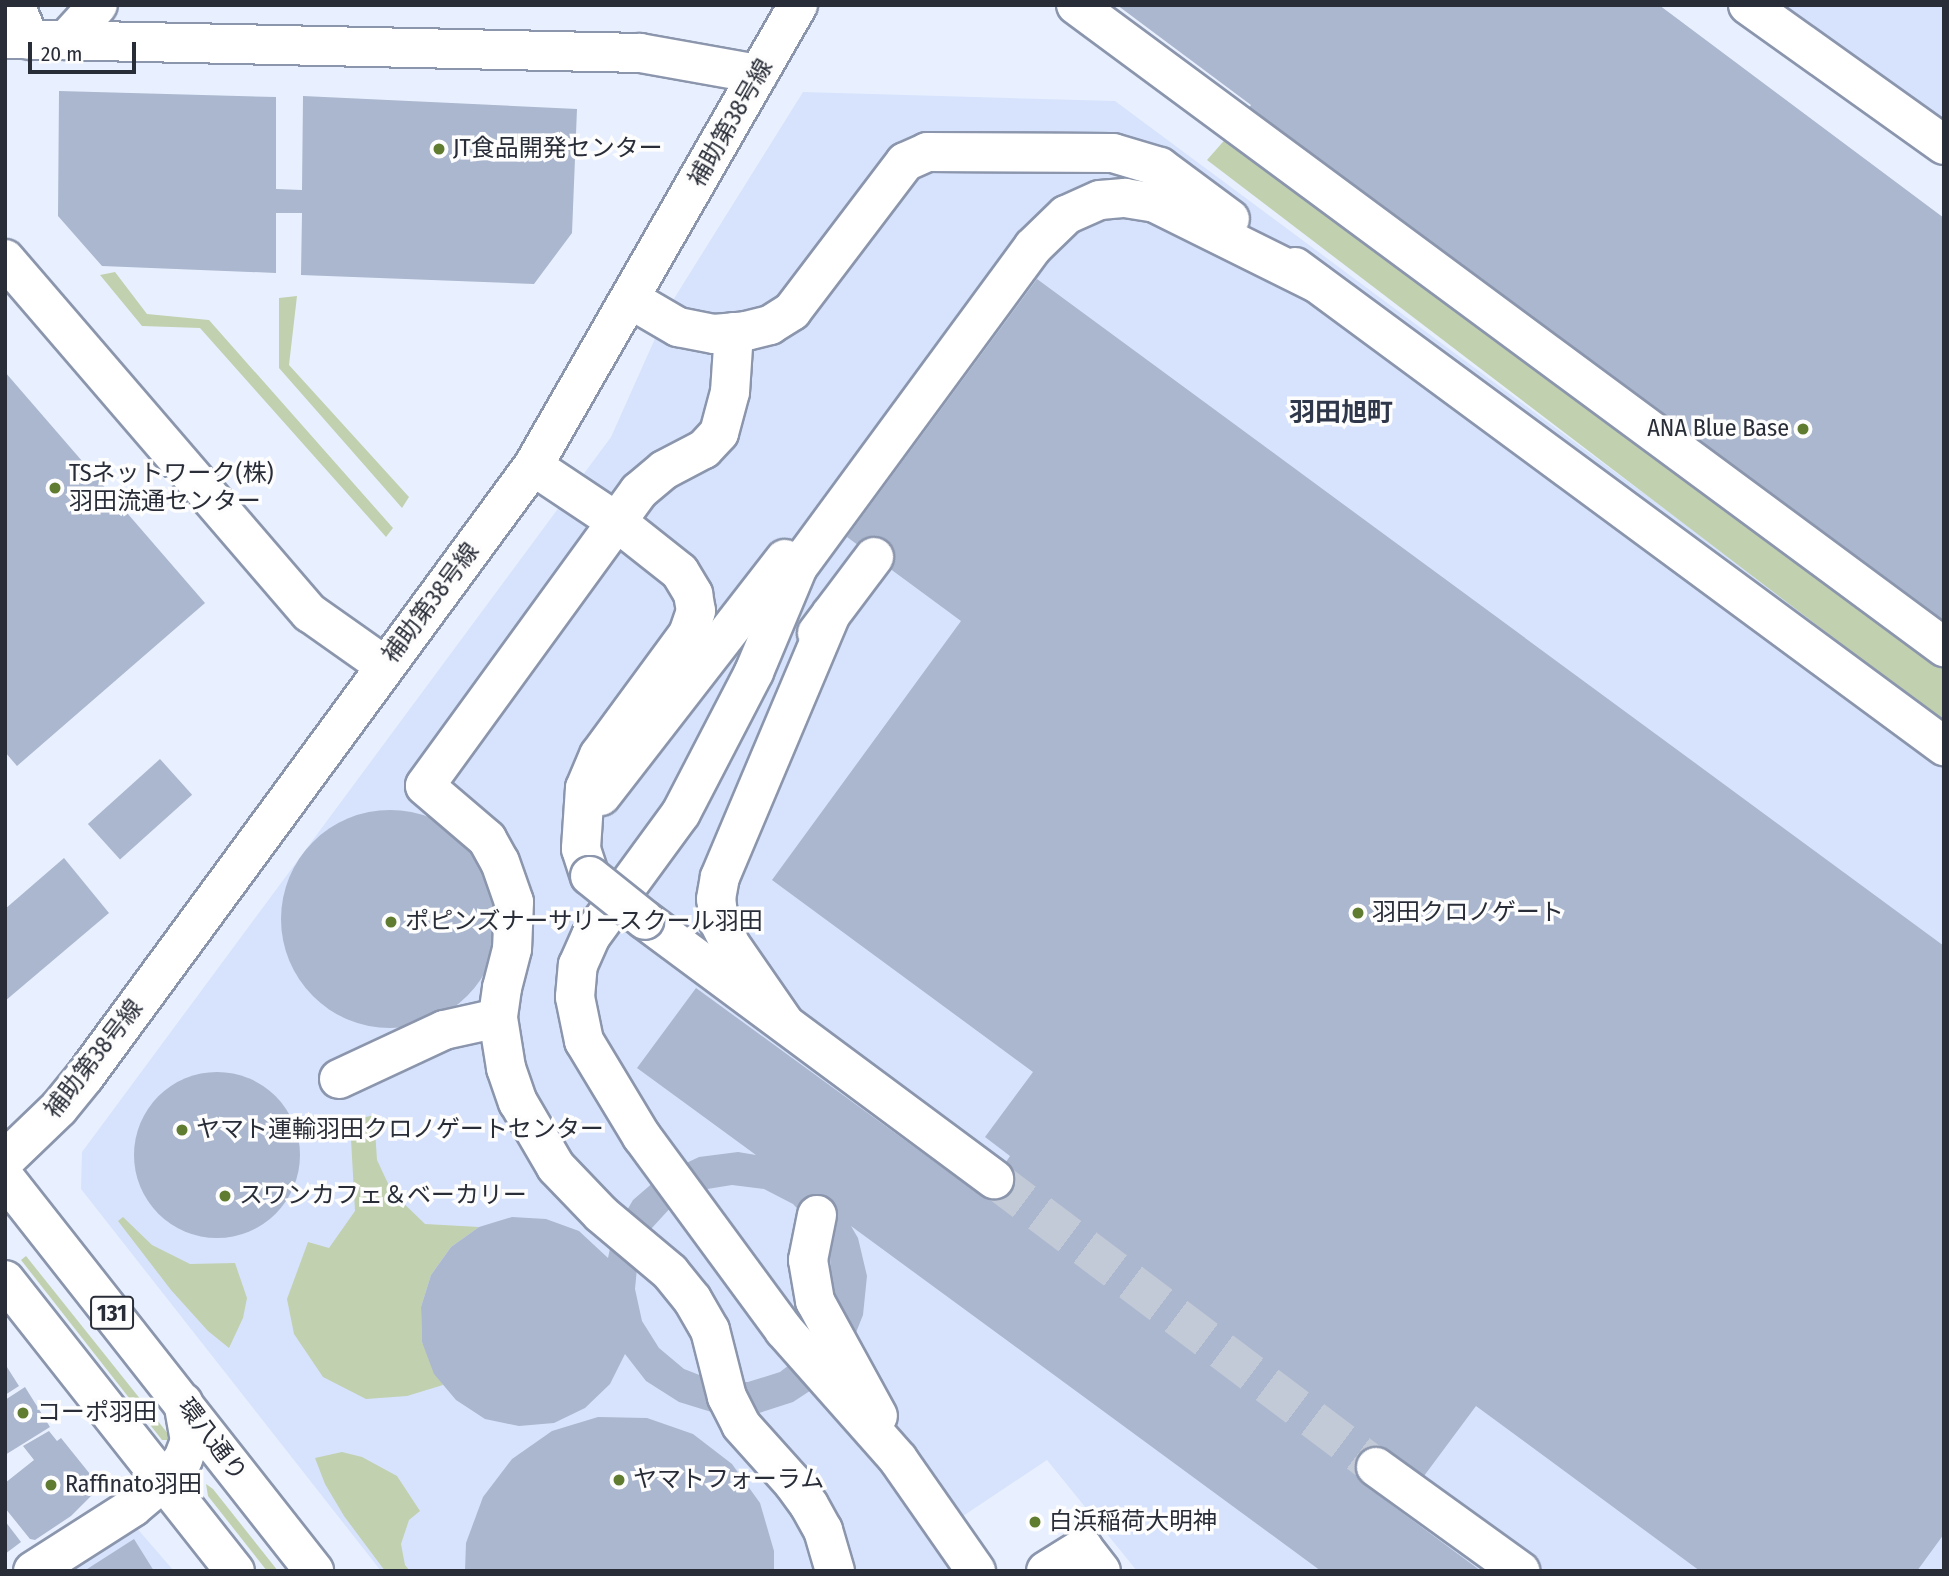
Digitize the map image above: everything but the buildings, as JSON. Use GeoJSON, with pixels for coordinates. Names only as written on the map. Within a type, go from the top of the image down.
{"type":"FeatureCollection","features":[{"type":"Feature","properties":{"kind":"main road"},"geometry":{"type":"LineString","coordinates":[[15,5],[34,40]]}},
{"type":"Feature","properties":{"kind":"main road"},"geometry":{"type":"LineString","coordinates":[[34,40],[98,5]]}},
{"type":"Feature","properties":{"kind":"main road","name":"補助第38号線"},"geometry":{"type":"LineString","coordinates":[[5,1160],[59,1108],[85,1076],[533,466],[798,5]]}},
{"type":"Feature","properties":{"kind":"main road"},"geometry":{"type":"LineString","coordinates":[[1076,5],[1944,647]]}},
{"type":"Feature","properties":{"kind":"main road"},"geometry":{"type":"LineString","coordinates":[[1748,5],[1944,145]]}},
{"type":"Feature","properties":{"kind":"main road"},"geometry":{"type":"LineString","coordinates":[[34,40],[640,53],[758,74]]}},
{"type":"Feature","properties":{"kind":"main road"},"geometry":{"type":"LineString","coordinates":[[630,299],[678,327],[714,334],[770,325],[792,311],[905,162],[928,152],[1113,153],[1160,167],[1944,746]]}},
{"type":"Feature","properties":{"kind":"main road"},"geometry":{"type":"LineString","coordinates":[[681,813],[754,672],[798,566],[1033,247],[1066,215],[1100,200],[1125,198],[1156,203],[1316,283]]}},
{"type":"Feature","properties":{"kind":"main road"},"geometry":{"type":"LineString","coordinates":[[5,259],[310,613],[385,666]]}},
{"type":"Feature","properties":{"kind":"main road"},"geometry":{"type":"LineString","coordinates":[[734,332],[730,392],[719,433],[704,449],[664,470],[639,491],[425,786],[487,839],[500,862],[514,902],[512,949],[498,1018],[506,1068],[518,1102],[556,1167],[592,1205],[670,1272],[692,1299],[710,1330],[727,1397],[741,1424],[809,1505],[823,1530],[835,1571]]}},
{"type":"Feature","properties":{"kind":"main road"},"geometry":{"type":"LineString","coordinates":[[533,466],[617,522],[680,572],[693,594],[696,611],[688,634],[599,755],[585,788],[581,849],[590,876],[645,920],[994,1179]]}},
{"type":"Feature","properties":{"kind":"main road"},"geometry":{"type":"LineString","coordinates":[[582,824],[784,560],[826,529]]}},
{"type":"Feature","properties":{"kind":"main road"},"geometry":{"type":"LineString","coordinates":[[874,557],[591,936],[578,965],[575,997],[584,1041],[642,1137],[784,1330],[898,1459],[976,1571]]}},
{"type":"Feature","properties":{"kind":"main road"},"geometry":{"type":"LineString","coordinates":[[784,1022],[730,944],[719,922],[716,899],[720,877],[831,614]]}},
{"type":"Feature","properties":{"kind":"main road"},"geometry":{"type":"LineString","coordinates":[[339,1079],[444,1030],[498,1018]]}},
{"type":"Feature","properties":{"kind":"main road","name":"環八通り"},"geometry":{"type":"LineString","coordinates":[[5,1178],[314,1571]]}},
{"type":"Feature","properties":{"kind":"main road"},"geometry":{"type":"LineString","coordinates":[[817,1215],[808,1260],[815,1301],[856,1371],[898,1459]]}},
{"type":"Feature","properties":{"kind":"main road","name":"131"},"geometry":{"type":"LineString","coordinates":[[5,1280],[235,1571]]}},
{"type":"Feature","properties":{"kind":"main road"},"geometry":{"type":"LineString","coordinates":[[33,1571],[133,1507],[164,1481],[183,1459],[190,1441],[183,1403]]}},
{"type":"Feature","properties":{"kind":"main road"},"geometry":{"type":"LineString","coordinates":[[1376,1467],[1520,1571]]}},
{"type":"Feature","properties":{"kind":"main road"},"geometry":{"type":"LineString","coordinates":[[1046,1571],[1083,1548],[1101,1571]]}},
{"type":"Feature","properties":{"kind":"shaded area"},"geometry":{"type":"Polygon","coordinates":[[[1784,5],[1944,5],[1944,124],[1784,5]]]}},
{"type":"Feature","properties":{"kind":"shaded area","name":"羽田クロノゲート"},"geometry":{"type":"Polygon","coordinates":[[[803,92],[1115,101],[1944,716],[1944,1571],[1137,1571],[1047,1460],[963,1516],[990,1556],[966,1571],[381,1571],[81,1189],[82,1152],[611,437],[670,305],[803,92]]]}},
{"type":"Feature","properties":{"kind":"shaded area"},"geometry":{"type":"Polygon","coordinates":[[[135,1526],[174,1571],[62,1571],[135,1526]]]}},
{"type":"Feature","properties":{"kind":"green space"},"geometry":{"type":"Polygon","coordinates":[[[1229,135],[1944,667],[1944,722],[1207,160],[1229,135]]]}},
{"type":"Feature","properties":{"kind":"green space"},"geometry":{"type":"Polygon","coordinates":[[[115,272],[147,314],[209,320],[393,528],[386,537],[200,328],[142,326],[100,275],[115,272]]]}},
{"type":"Feature","properties":{"kind":"green space"},"geometry":{"type":"Polygon","coordinates":[[[297,296],[289,365],[409,497],[402,508],[279,368],[279,298],[297,296]]]}},
{"type":"Feature","properties":{"kind":"green space"},"geometry":{"type":"Polygon","coordinates":[[[374,1115],[377,1160],[392,1192],[425,1224],[479,1227],[451,1247],[431,1275],[421,1307],[422,1342],[443,1385],[407,1396],[366,1399],[323,1377],[294,1334],[287,1299],[308,1242],[329,1248],[355,1211],[350,1121],[374,1115]]]}},
{"type":"Feature","properties":{"kind":"green space"},"geometry":{"type":"Polygon","coordinates":[[[123,1217],[152,1245],[190,1264],[235,1263],[247,1298],[243,1318],[229,1348],[208,1331],[171,1290],[118,1221],[123,1217]]]}},
{"type":"Feature","properties":{"kind":"green space"},"geometry":{"type":"Polygon","coordinates":[[[26,1256],[169,1435],[170,1440],[162,1440],[21,1260],[26,1256]]]}},
{"type":"Feature","properties":{"kind":"green space"},"geometry":{"type":"Polygon","coordinates":[[[342,1452],[362,1457],[397,1476],[420,1511],[409,1520],[401,1544],[405,1565],[410,1571],[385,1571],[344,1516],[325,1484],[315,1458],[342,1452]]]}},
{"type":"Feature","properties":{"kind":"green space"},"geometry":{"type":"Polygon","coordinates":[[[206,1484],[213,1489],[278,1571],[267,1571],[208,1496],[206,1484]]]}},
{"type":"Feature","properties":{"kind":"tunnel"},"geometry":{"type":"LineString","coordinates":[[994,1179],[1376,1467]]}},
{"type":"Feature","properties":{"kind":"place","name":"JT食品開発センター"},"geometry":{"type":"Point","coordinates":[439,149]}},
{"type":"Feature","properties":{"kind":"place","name":"ANA Blue Base"},"geometry":{"type":"Point","coordinates":[1803,429]}},
{"type":"Feature","properties":{"kind":"place","name":"TSネットワーク(株) 羽田流通センター"},"geometry":{"type":"Point","coordinates":[55,488]}},
{"type":"Feature","properties":{"kind":"place","name":"羽田クロノゲート"},"geometry":{"type":"Point","coordinates":[1358,913]}},
{"type":"Feature","properties":{"kind":"place","name":"ポピンズナーサリースクール羽田"},"geometry":{"type":"Point","coordinates":[391,922]}},
{"type":"Feature","properties":{"kind":"place","name":"ヤマト運輸羽田クロノゲートセンター"},"geometry":{"type":"Point","coordinates":[182,1130]}},
{"type":"Feature","properties":{"kind":"place","name":"スワンカフェ＆ベーカリー"},"geometry":{"type":"Point","coordinates":[225,1196]}},
{"type":"Feature","properties":{"kind":"place","name":"コーポ羽田"},"geometry":{"type":"Point","coordinates":[23,1413]}},
{"type":"Feature","properties":{"kind":"place","name":"ヤマトフォーラム"},"geometry":{"type":"Point","coordinates":[619,1480]}},
{"type":"Feature","properties":{"kind":"place","name":"Raffinato羽田"},"geometry":{"type":"Point","coordinates":[51,1485]}},
{"type":"Feature","properties":{"kind":"place","name":"白浜稲荷大明神"},"geometry":{"type":"Point","coordinates":[1035,1522]}},
{"type":"Feature","properties":{"kind":"district","name":"羽田旭町"},"geometry":{"type":"Point","coordinates":[1341,413]}}]}
